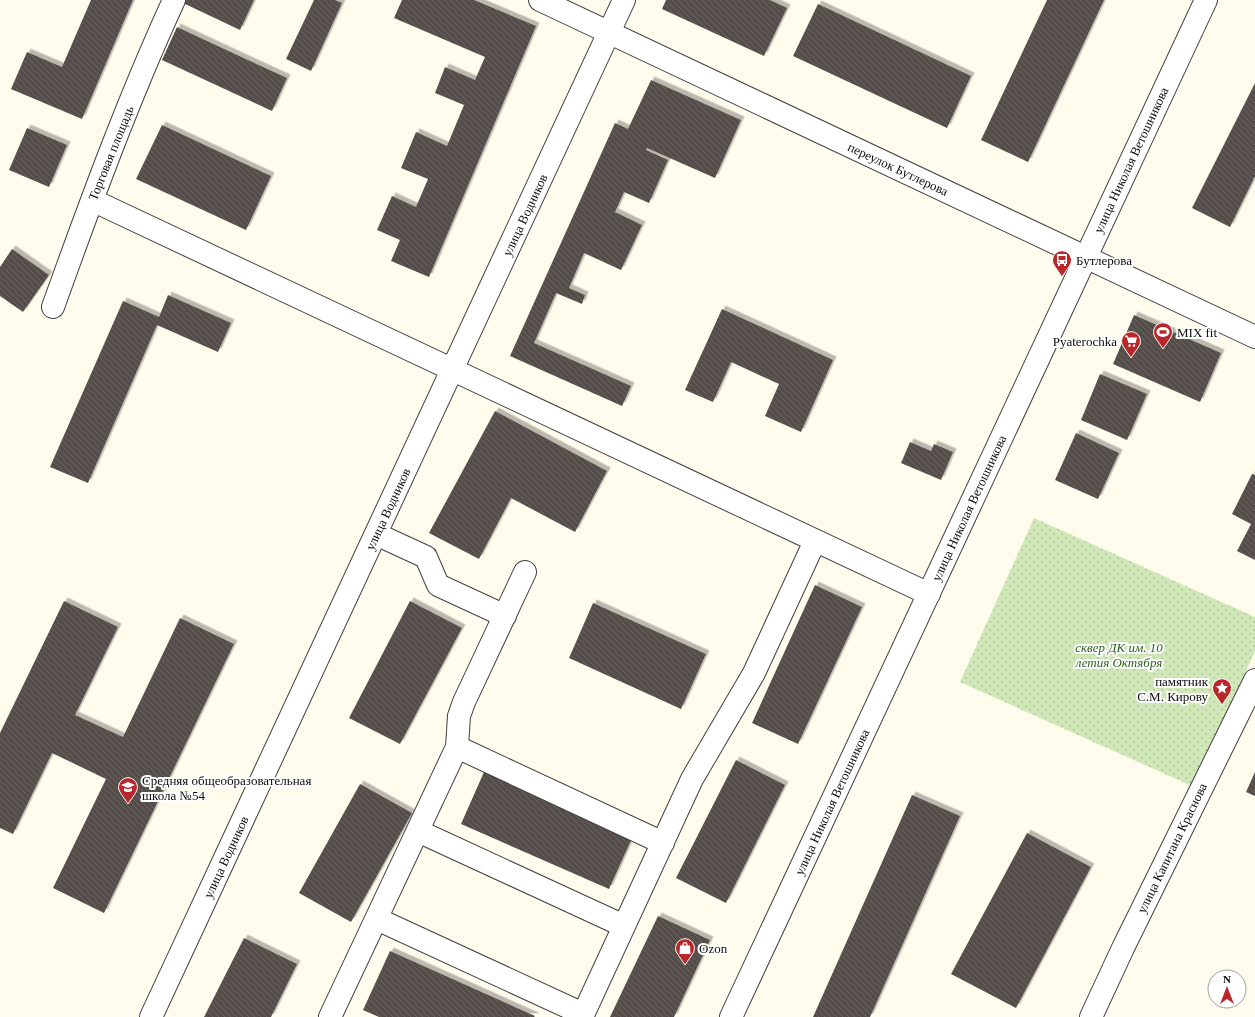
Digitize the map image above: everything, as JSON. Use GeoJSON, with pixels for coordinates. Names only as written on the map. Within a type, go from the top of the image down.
{"type":"FeatureCollection","features":[{"type":"Feature","properties":{"kind":"street","name":"Торговая площадь"},"geometry":{"type":"LineString","coordinates":[[53,308],[92,200],[135,91],[174,0]]}},
{"type":"Feature","properties":{"kind":"street","name":"переулок Бутлерова"},"geometry":{"type":"LineString","coordinates":[[540,0],[1255,337]]}},
{"type":"Feature","properties":{"kind":"street","name":"улица Водников"},"geometry":{"type":"LineString","coordinates":[[151,1017],[610,33],[624,0]]}},
{"type":"Feature","properties":{"kind":"street","name":"улица Николая Ветошникова"},"geometry":{"type":"LineString","coordinates":[[731,1017],[1206,0]]}},
{"type":"Feature","properties":{"kind":"street"},"geometry":{"type":"LineString","coordinates":[[92,200],[929,594]]}},
{"type":"Feature","properties":{"kind":"street"},"geometry":{"type":"LineString","coordinates":[[376,534],[426,557],[438,585],[505,616]]}},
{"type":"Feature","properties":{"kind":"street"},"geometry":{"type":"LineString","coordinates":[[377,919],[582,1016],[692,779],[754,674],[815,541]]}},
{"type":"Feature","properties":{"kind":"street"},"geometry":{"type":"LineString","coordinates":[[330,1017],[457,747],[459,716],[525,572]]}},
{"type":"Feature","properties":{"kind":"street","name":"улица Капитана Краснова"},"geometry":{"type":"LineString","coordinates":[[1091,1017],[1123,948],[1255,680]]}},
{"type":"Feature","properties":{"kind":"street"},"geometry":{"type":"LineString","coordinates":[[457,747],[663,843]]}},
{"type":"Feature","properties":{"kind":"street"},"geometry":{"type":"LineString","coordinates":[[418,831],[624,926]]}},
{"type":"Feature","properties":{"kind":"green space","name":"сквер ДК им. 10 летия Октября"},"geometry":{"type":"Polygon","coordinates":[[[1034,518],[1255,617],[1255,651],[1194,787],[960,682],[1034,518]]]}},
{"type":"Feature","properties":{"kind":"building"},"geometry":{"type":"Polygon","coordinates":[[[91,0],[133,0],[82,119],[11,89],[27,52],[62,67],[91,0]]]}},
{"type":"Feature","properties":{"kind":"building"},"geometry":{"type":"Polygon","coordinates":[[[185,0],[254,0],[240,30],[183,3],[185,0]]]}},
{"type":"Feature","properties":{"kind":"building"},"geometry":{"type":"Polygon","coordinates":[[[314,0],[335,0],[342,3],[311,71],[286,59],[314,0]]]}},
{"type":"Feature","properties":{"kind":"building"},"geometry":{"type":"Polygon","coordinates":[[[402,0],[474,0],[536,26],[429,277],[391,261],[400,240],[377,230],[392,196],[416,207],[428,179],[401,168],[416,132],[447,146],[464,105],[435,93],[445,67],[475,80],[485,57],[394,18],[402,0]]]}},
{"type":"Feature","properties":{"kind":"building"},"geometry":{"type":"Polygon","coordinates":[[[666,0],[770,0],[787,8],[764,56],[662,9],[666,0]]]}},
{"type":"Feature","properties":{"kind":"building"},"geometry":{"type":"Polygon","coordinates":[[[1047,0],[1104,0],[1028,162],[981,140],[1047,0]]]}},
{"type":"Feature","properties":{"kind":"building"},"geometry":{"type":"Polygon","coordinates":[[[818,4],[971,76],[947,128],[793,56],[818,4]]]}},
{"type":"Feature","properties":{"kind":"building"},"geometry":{"type":"Polygon","coordinates":[[[177,27],[287,78],[272,111],[162,60],[177,27]]]}},
{"type":"Feature","properties":{"kind":"building"},"geometry":{"type":"Polygon","coordinates":[[[651,80],[741,120],[715,178],[647,148],[646,150],[668,160],[649,203],[624,192],[615,212],[642,225],[621,270],[584,253],[569,288],[585,295],[582,304],[556,293],[534,343],[631,386],[622,406],[510,356],[615,123],[628,129],[651,80]]]}},
{"type":"Feature","properties":{"kind":"building"},"geometry":{"type":"Polygon","coordinates":[[[1255,83],[1255,176],[1230,227],[1192,208],[1255,83]]]}},
{"type":"Feature","properties":{"kind":"building"},"geometry":{"type":"Polygon","coordinates":[[[162,125],[271,176],[246,230],[136,179],[162,125]]]}},
{"type":"Feature","properties":{"kind":"building"},"geometry":{"type":"Polygon","coordinates":[[[27,128],[67,145],[49,187],[9,170],[27,128]]]}},
{"type":"Feature","properties":{"kind":"building"},"geometry":{"type":"Polygon","coordinates":[[[12,249],[49,275],[23,312],[0,296],[0,267],[12,249]]]}},
{"type":"Feature","properties":{"kind":"building"},"geometry":{"type":"Polygon","coordinates":[[[168,295],[231,323],[218,352],[157,325],[88,483],[50,467],[123,301],[159,317],[168,295]]]}},
{"type":"Feature","properties":{"kind":"building"},"geometry":{"type":"Polygon","coordinates":[[[722,309],[833,360],[801,432],[765,416],[779,384],[731,362],[713,402],[685,390],[722,309]]]}},
{"type":"Feature","properties":{"kind":"building"},"geometry":{"type":"Polygon","coordinates":[[[1134,315],[1221,353],[1200,402],[1113,364],[1134,315]]]}},
{"type":"Feature","properties":{"kind":"building"},"geometry":{"type":"Polygon","coordinates":[[[1100,374],[1147,394],[1127,440],[1081,420],[1100,374]]]}},
{"type":"Feature","properties":{"kind":"building"},"geometry":{"type":"Polygon","coordinates":[[[495,411],[607,471],[575,532],[511,498],[479,559],[429,533],[495,411]]]}},
{"type":"Feature","properties":{"kind":"building"},"geometry":{"type":"Polygon","coordinates":[[[1076,433],[1119,453],[1098,499],[1055,480],[1076,433]]]}},
{"type":"Feature","properties":{"kind":"building"},"geometry":{"type":"Polygon","coordinates":[[[910,442],[931,451],[934,444],[953,452],[941,480],[901,463],[910,442]]]}},
{"type":"Feature","properties":{"kind":"building"},"geometry":{"type":"Polygon","coordinates":[[[1252,474],[1255,475],[1255,560],[1237,551],[1251,524],[1232,514],[1252,474]]]}},
{"type":"Feature","properties":{"kind":"building"},"geometry":{"type":"Polygon","coordinates":[[[815,585],[862,607],[798,744],[752,723],[815,585]]]}},
{"type":"Feature","properties":{"kind":"building"},"geometry":{"type":"Polygon","coordinates":[[[64,601],[118,627],[75,715],[123,737],[180,618],[234,644],[104,913],[53,888],[106,779],[52,753],[13,834],[0,828],[0,733],[64,601]]]}},
{"type":"Feature","properties":{"kind":"building"},"geometry":{"type":"Polygon","coordinates":[[[410,601],[462,628],[400,744],[349,718],[410,601]]]}},
{"type":"Feature","properties":{"kind":"building"},"geometry":{"type":"Polygon","coordinates":[[[593,603],[706,654],[681,709],[569,658],[593,603]]]}},
{"type":"Feature","properties":{"kind":"building"},"geometry":{"type":"Polygon","coordinates":[[[736,760],[785,785],[726,903],[676,878],[736,760]]]}},
{"type":"Feature","properties":{"kind":"building"},"geometry":{"type":"Polygon","coordinates":[[[484,772],[632,838],[609,889],[461,824],[484,772]]]}},
{"type":"Feature","properties":{"kind":"building"},"geometry":{"type":"Polygon","coordinates":[[[1255,772],[1255,796],[1246,792],[1255,772]]]}},
{"type":"Feature","properties":{"kind":"building"},"geometry":{"type":"Polygon","coordinates":[[[360,784],[412,813],[351,922],[299,893],[360,784]]]}},
{"type":"Feature","properties":{"kind":"building"},"geometry":{"type":"Polygon","coordinates":[[[912,795],[960,816],[870,1017],[813,1017],[912,795]]]}},
{"type":"Feature","properties":{"kind":"building"},"geometry":{"type":"Polygon","coordinates":[[[1027,833],[1091,867],[1016,1008],[951,974],[1027,833]]]}},
{"type":"Feature","properties":{"kind":"building"},"geometry":{"type":"Polygon","coordinates":[[[658,916],[710,940],[674,1017],[610,1017],[658,916]]]}},
{"type":"Feature","properties":{"kind":"building"},"geometry":{"type":"Polygon","coordinates":[[[244,938],[297,964],[271,1017],[204,1017],[244,938]]]}},
{"type":"Feature","properties":{"kind":"building"},"geometry":{"type":"Polygon","coordinates":[[[390,951],[535,1016],[379,1017],[363,1010],[390,951]]]}},
{"type":"Feature","properties":{"kind":"place","name":"Бутлерова"},"geometry":{"type":"Point","coordinates":[1062,277]}},
{"type":"Feature","properties":{"kind":"place","name":"MIX fit"},"geometry":{"type":"Point","coordinates":[1163,349]}},
{"type":"Feature","properties":{"kind":"place","name":"Pyaterochka"},"geometry":{"type":"Point","coordinates":[1131,358]}},
{"type":"Feature","properties":{"kind":"place","name":"памятник С.М. Кирову"},"geometry":{"type":"Point","coordinates":[1222,705]}},
{"type":"Feature","properties":{"kind":"place","name":"Средняя общеобразовательная школа №54"},"geometry":{"type":"Point","coordinates":[128,804]}},
{"type":"Feature","properties":{"kind":"place","name":"Ozon"},"geometry":{"type":"Point","coordinates":[685,965]}}]}
